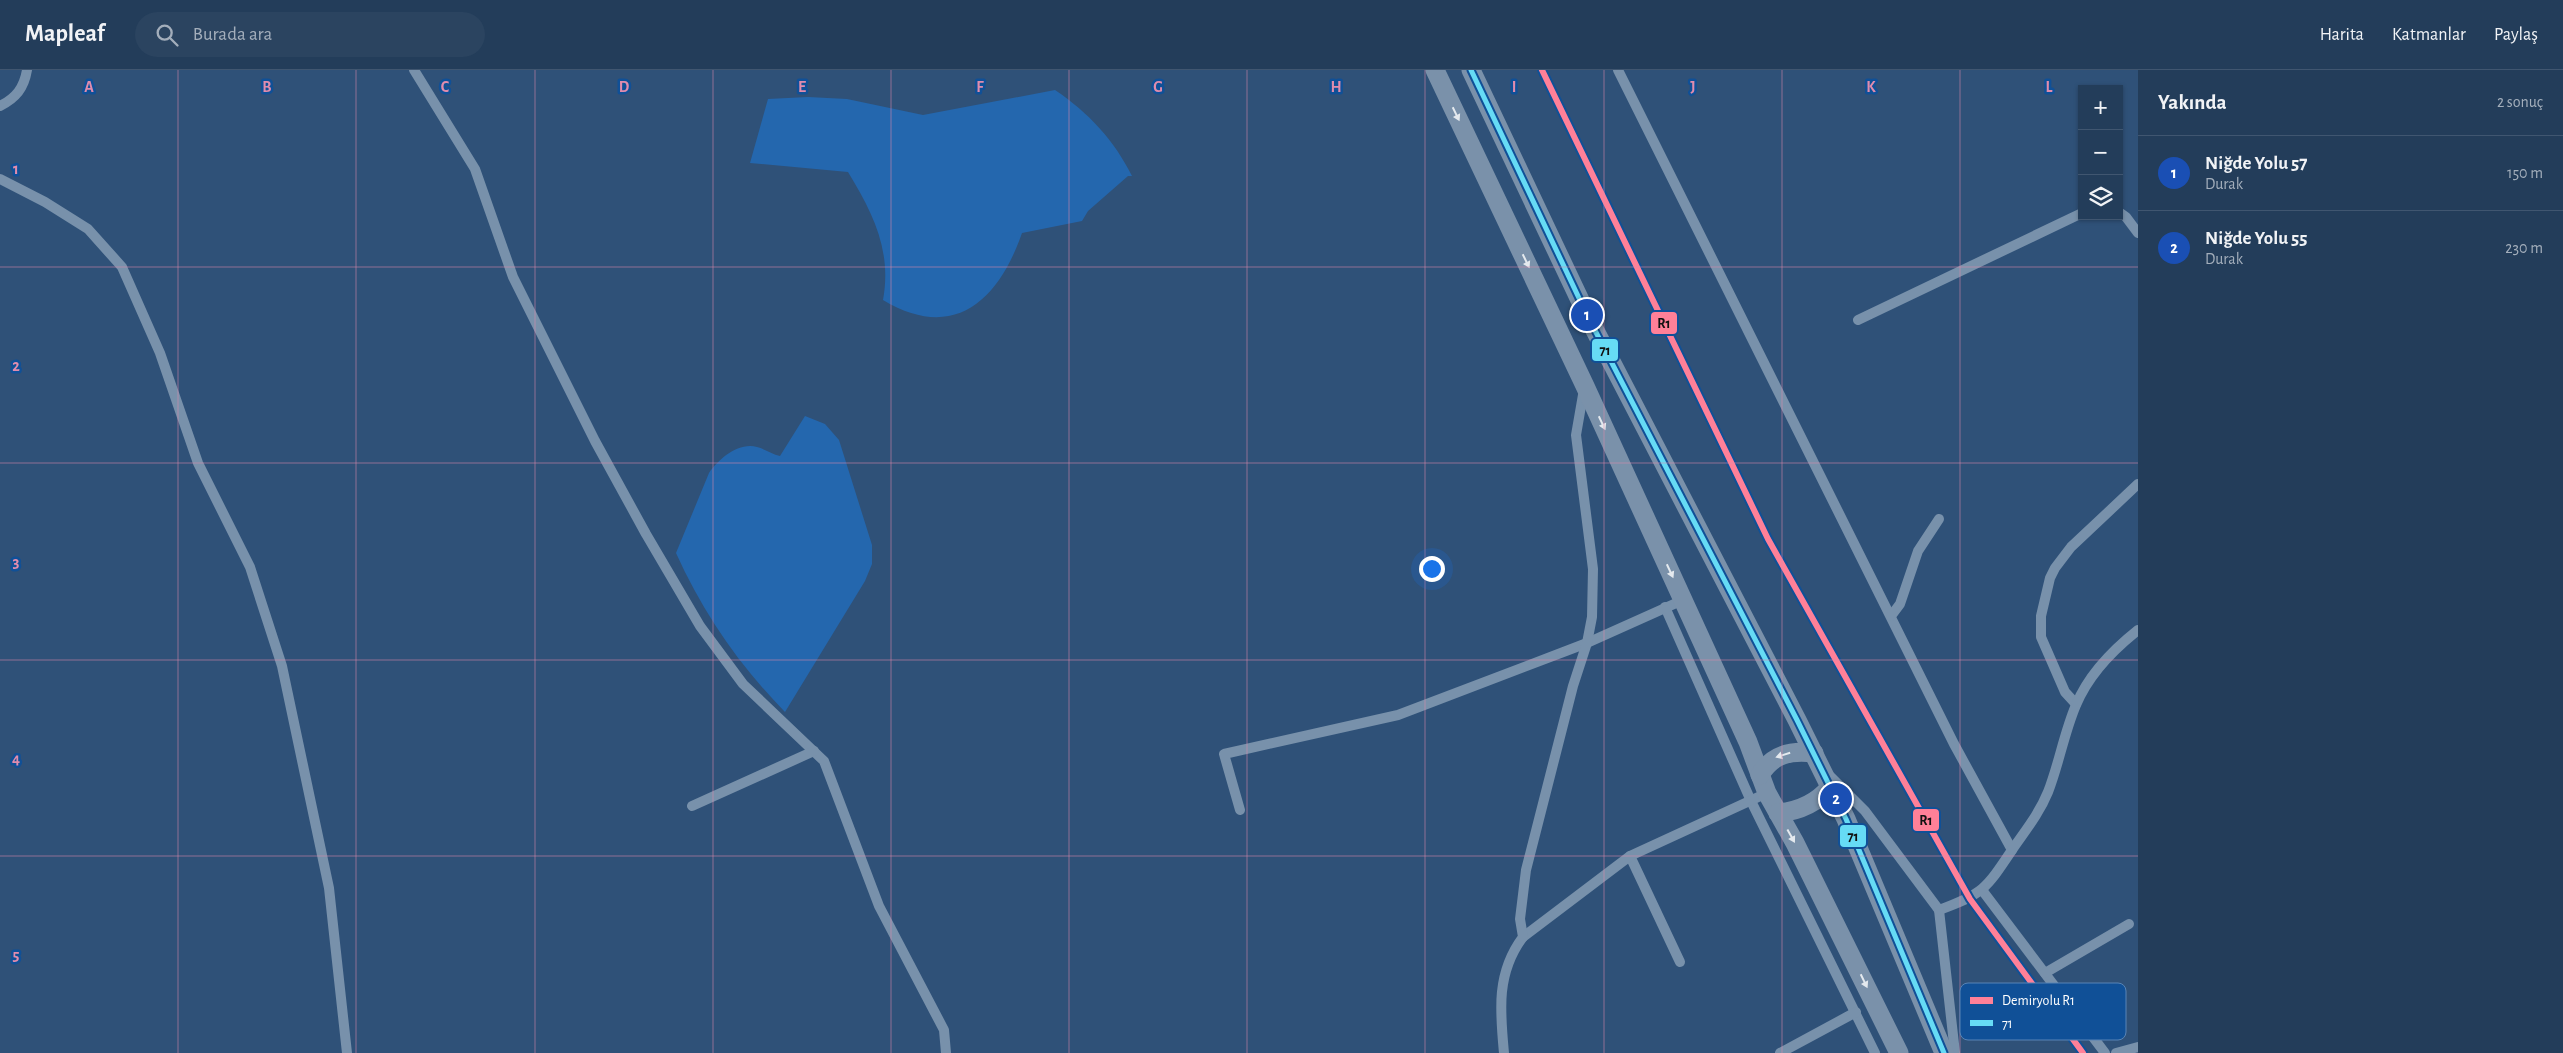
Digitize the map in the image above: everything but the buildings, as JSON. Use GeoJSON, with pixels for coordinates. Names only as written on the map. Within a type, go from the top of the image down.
{"type":"FeatureCollection","features":[{"type":"Feature","properties":{"kind":"highway"},"geometry":{"type":"LineString","coordinates":[[1435,70],[1585,386],[1683,600],[1760,774],[1759,797],[1778,813],[1899,1053]]}},
{"type":"Feature","properties":{"kind":"highway"},"geometry":{"type":"LineString","coordinates":[[1471,70],[1587,315],[1817,759],[1846,819],[1944,1053]]}},
{"type":"Feature","properties":{"kind":"highway"},"geometry":{"type":"LineString","coordinates":[[1760,774],[1766,764],[1775,758],[1801,751],[1817,759]]}},
{"type":"Feature","properties":{"kind":"highway"},"geometry":{"type":"LineString","coordinates":[[1778,813],[1790,812],[1814,802],[1830,787]]}},
{"type":"Feature","properties":{"kind":"street"},"geometry":{"type":"LineString","coordinates":[[0,106],[12,100],[20,91],[27,70]]}},
{"type":"Feature","properties":{"kind":"street"},"geometry":{"type":"LineString","coordinates":[[414,70],[475,170],[513,276],[595,441],[646,534],[700,626],[743,684],[824,761],[879,906],[944,1030],[946,1053]]}},
{"type":"Feature","properties":{"kind":"street"},"geometry":{"type":"LineString","coordinates":[[1618,70],[1954,744],[2012,850]]}},
{"type":"Feature","properties":{"kind":"street"},"geometry":{"type":"LineString","coordinates":[[0,180],[45,202],[88,229],[122,267],[160,353],[198,463],[250,567],[282,666],[328,888],[347,1053]]}},
{"type":"Feature","properties":{"kind":"street"},"geometry":{"type":"LineString","coordinates":[[1858,320],[2078,215]]}},
{"type":"Feature","properties":{"kind":"street"},"geometry":{"type":"LineString","coordinates":[[2123,215],[2138,233]]}},
{"type":"Feature","properties":{"kind":"street"},"geometry":{"type":"LineString","coordinates":[[1523,937],[1520,918],[1526,870],[1573,686],[1588,643],[1592,617],[1593,569],[1576,435],[1585,386]]}},
{"type":"Feature","properties":{"kind":"street"},"geometry":{"type":"LineString","coordinates":[[2076,704],[2065,692],[2041,637],[2041,616],[2050,578],[2071,547],[2138,484]]}},
{"type":"Feature","properties":{"kind":"street"},"geometry":{"type":"LineString","coordinates":[[1891,616],[1900,604],[1918,551],[1938,519]]}},
{"type":"Feature","properties":{"kind":"street"},"geometry":{"type":"LineString","coordinates":[[1240,810],[1224,754],[1398,715],[1588,643],[1683,600]]}},
{"type":"Feature","properties":{"kind":"street"},"geometry":{"type":"LineString","coordinates":[[1665,607],[1759,797],[1875,1053]]}},
{"type":"Feature","properties":{"kind":"street"},"geometry":{"type":"LineString","coordinates":[[1938,910],[1970,899],[1993,879],[2031,824],[2048,791],[2076,704],[2099,669],[2138,630]]}},
{"type":"Feature","properties":{"kind":"street"},"geometry":{"type":"LineString","coordinates":[[692,806],[814,751]]}},
{"type":"Feature","properties":{"kind":"street"},"geometry":{"type":"LineString","coordinates":[[1817,759],[1865,811],[1938,910],[1955,1053]]}},
{"type":"Feature","properties":{"kind":"street"},"geometry":{"type":"LineString","coordinates":[[1504,1053],[1499,1004],[1501,985],[1511,955],[1523,937],[1630,856],[1759,797]]}},
{"type":"Feature","properties":{"kind":"street"},"geometry":{"type":"LineString","coordinates":[[1630,856],[1680,962]]}},
{"type":"Feature","properties":{"kind":"street"},"geometry":{"type":"LineString","coordinates":[[1982,890],[2052,983]]}},
{"type":"Feature","properties":{"kind":"street"},"geometry":{"type":"LineString","coordinates":[[2045,974],[2129,924]]}},
{"type":"Feature","properties":{"kind":"street"},"geometry":{"type":"LineString","coordinates":[[1780,1053],[1856,1012]]}},
{"type":"Feature","properties":{"kind":"street"},"geometry":{"type":"LineString","coordinates":[[2095,1040],[2105,1053]]}},
{"type":"Feature","properties":{"kind":"street"},"geometry":{"type":"LineString","coordinates":[[2116,1053],[2138,1047]]}},
{"type":"Feature","properties":{"kind":"shaded area"},"geometry":{"type":"Polygon","coordinates":[[[1055,90],[1079,108],[1100,128],[1132,176],[1128,176],[1088,211],[1082,221],[1022,233],[1012,257],[1000,278],[986,296],[970,308],[951,315],[931,317],[908,312],[883,300],[885,265],[878,233],[865,202],[848,172],[750,163],[768,99],[808,97],[847,99],[923,115],[1055,90]]]}},
{"type":"Feature","properties":{"kind":"shaded area"},"geometry":{"type":"Polygon","coordinates":[[[805,416],[825,424],[839,440],[872,545],[872,564],[865,581],[785,712],[752,676],[723,637],[698,597],[676,553],[709,473],[718,462],[736,449],[750,446],[780,456],[805,416]]]}},
{"type":"Feature","properties":{"kind":"rail line","name":"R1"},"geometry":{"type":"LineString","coordinates":[[1542,70],[1768,539],[1970,899],[2032,983]]}},
{"type":"Feature","properties":{"kind":"rail line","name":"R1"},"geometry":{"type":"LineString","coordinates":[[2073,1040],[2083,1053]]}},
{"type":"Feature","properties":{"kind":"transit line","name":"71"},"geometry":{"type":"LineString","coordinates":[[1471,70],[1587,315],[1797,720],[1846,819],[1944,1053]]}},
{"type":"Feature","properties":{"kind":"place","name":"Niğde Yolu 57"},"geometry":{"type":"Point","coordinates":[1587,315]}},
{"type":"Feature","properties":{"kind":"place","name":"Niğde Yolu 55"},"geometry":{"type":"Point","coordinates":[1836,799]}}]}
